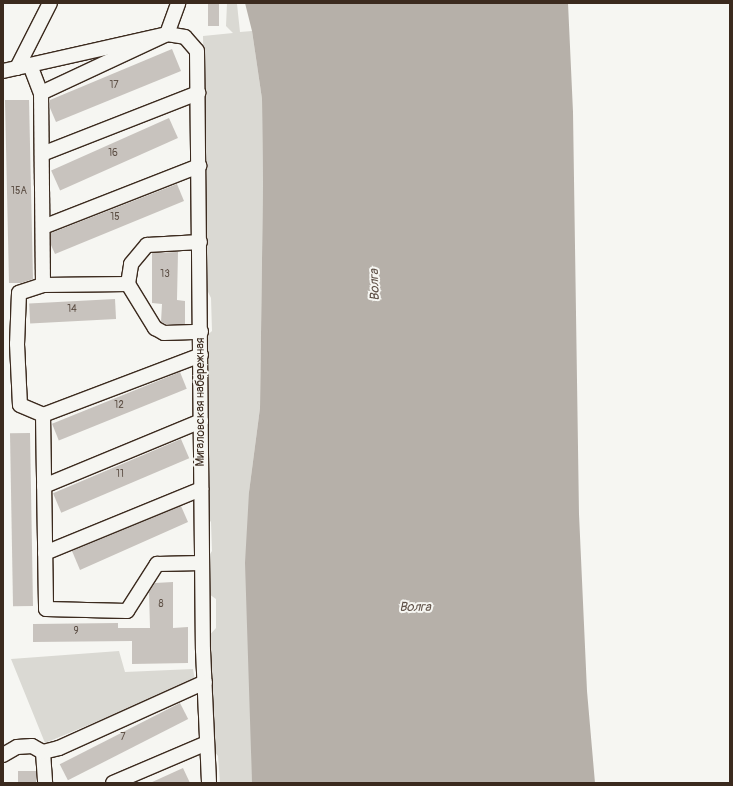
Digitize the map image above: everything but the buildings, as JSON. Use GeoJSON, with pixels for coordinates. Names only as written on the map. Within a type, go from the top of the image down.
{"type":"FeatureCollection","features":[{"type":"Feature","properties":{"kind":"street"},"geometry":{"type":"LineString","coordinates":[[24,67],[50,3]]}},
{"type":"Feature","properties":{"kind":"street"},"geometry":{"type":"LineString","coordinates":[[171,34],[178,3]]}},
{"type":"Feature","properties":{"kind":"street"},"geometry":{"type":"LineString","coordinates":[[3,71],[171,34]]}},
{"type":"Feature","properties":{"kind":"street"},"geometry":{"type":"LineString","coordinates":[[41,94],[171,34]]}},
{"type":"Feature","properties":{"kind":"street","name":"Мигаловская набережная"},"geometry":{"type":"LineString","coordinates":[[171,34],[189,39],[196,47],[200,242],[202,563],[209,783]]}},
{"type":"Feature","properties":{"kind":"street"},"geometry":{"type":"LineString","coordinates":[[24,67],[41,94],[44,285]]}},
{"type":"Feature","properties":{"kind":"street"},"geometry":{"type":"LineString","coordinates":[[42,154],[198,93]]}},
{"type":"Feature","properties":{"kind":"street"},"geometry":{"type":"LineString","coordinates":[[43,227],[199,166]]}},
{"type":"Feature","properties":{"kind":"street"},"geometry":{"type":"LineString","coordinates":[[200,242],[147,245],[131,264],[128,284],[155,328],[164,333],[201,332]]}},
{"type":"Feature","properties":{"kind":"street"},"geometry":{"type":"LineString","coordinates":[[128,284],[44,285],[19,293],[10,345],[20,405],[43,415],[201,355]]}},
{"type":"Feature","properties":{"kind":"street"},"geometry":{"type":"LineString","coordinates":[[43,415],[46,610],[127,610],[157,564],[202,563]]}},
{"type":"Feature","properties":{"kind":"street"},"geometry":{"type":"LineString","coordinates":[[44,486],[201,421]]}},
{"type":"Feature","properties":{"kind":"street"},"geometry":{"type":"LineString","coordinates":[[45,553],[201,489]]}},
{"type":"Feature","properties":{"kind":"street"},"geometry":{"type":"LineString","coordinates":[[3,755],[17,747],[32,746],[44,752],[59,748],[205,682]]}},
{"type":"Feature","properties":{"kind":"street"},"geometry":{"type":"LineString","coordinates":[[114,783],[207,743]]}},
{"type":"Feature","properties":{"kind":"street"},"geometry":{"type":"LineString","coordinates":[[44,752],[45,783]]}},
{"type":"Feature","properties":{"kind":"shaded area"},"geometry":{"type":"Polygon","coordinates":[[[227,3],[237,4],[240,32],[252,31],[262,99],[263,184],[260,408],[249,492],[252,783],[220,783],[218,756],[211,747],[210,727],[214,719],[211,664],[207,657],[206,639],[216,628],[216,599],[206,592],[208,557],[212,551],[211,522],[205,515],[205,492],[209,483],[209,427],[205,423],[204,338],[212,331],[211,298],[207,290],[203,36],[233,33],[226,26],[227,3]]]}},
{"type":"Feature","properties":{"kind":"shaded area"},"geometry":{"type":"Polygon","coordinates":[[[119,651],[125,672],[193,669],[195,681],[45,743],[11,659],[119,651]]]}},
{"type":"Feature","properties":{"kind":"water","name":"Волга"},"geometry":{"type":"Polygon","coordinates":[[[245,3],[568,3],[573,112],[579,514],[587,691],[595,783],[252,783],[245,563],[249,492],[260,408],[263,184],[262,99],[252,31],[245,3]]]}}]}
